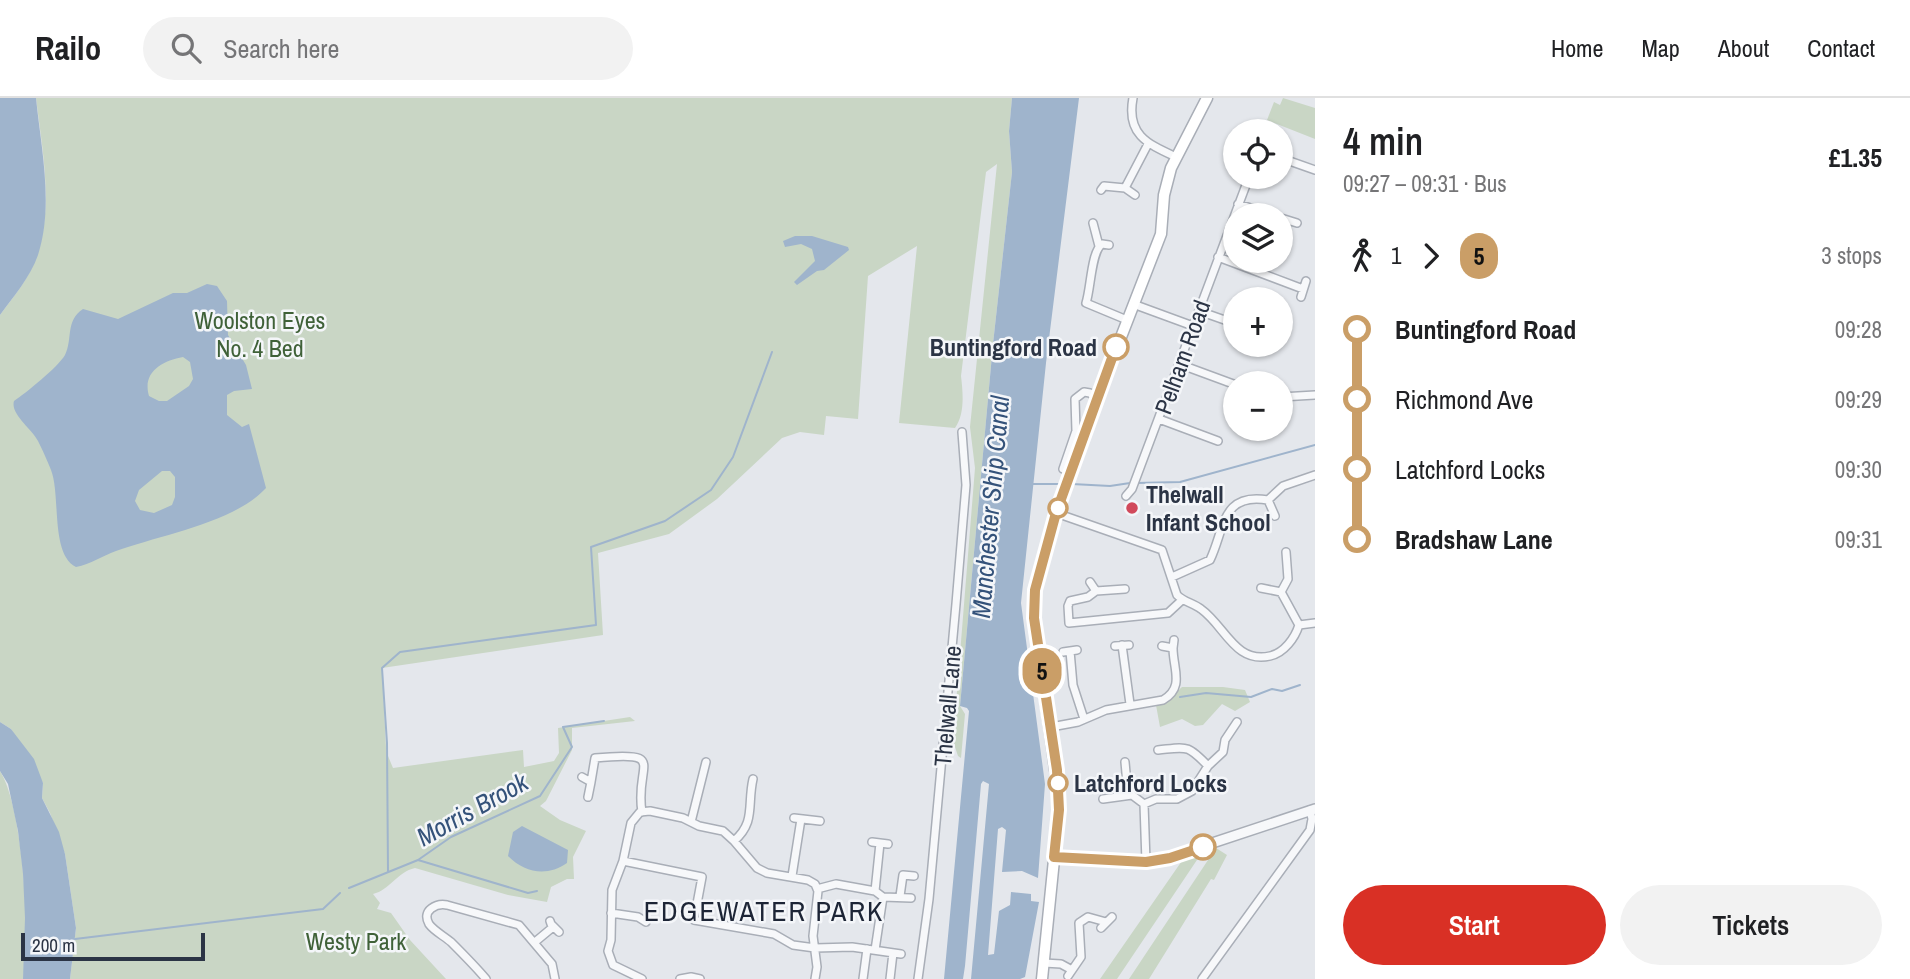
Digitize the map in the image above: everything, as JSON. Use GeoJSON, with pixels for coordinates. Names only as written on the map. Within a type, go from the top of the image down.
{"type":"FeatureCollection","features":[{"type":"Feature","properties":{"kind":"main road"},"geometry":{"type":"LineString","coordinates":[[1042,979],[1058,790],[1033,606],[1041,562],[1097,399],[1161,234],[1167,181],[1207,98]]}},
{"type":"Feature","properties":{"kind":"street"},"geometry":{"type":"LineString","coordinates":[[1133,98],[1131,114],[1139,135],[1148,144],[1176,158]]}},
{"type":"Feature","properties":{"kind":"street"},"geometry":{"type":"LineString","coordinates":[[1125,188],[1148,144]]}},
{"type":"Feature","properties":{"kind":"street"},"geometry":{"type":"LineString","coordinates":[[1293,162],[1315,170]]}},
{"type":"Feature","properties":{"kind":"street"},"geometry":{"type":"LineString","coordinates":[[1102,185],[1125,188],[1135,195]]}},
{"type":"Feature","properties":{"kind":"street"},"geometry":{"type":"LineString","coordinates":[[1293,222],[1297,223]]}},
{"type":"Feature","properties":{"kind":"street"},"geometry":{"type":"LineString","coordinates":[[1093,223],[1099,246]]}},
{"type":"Feature","properties":{"kind":"street","name":"Pelham Road"},"geometry":{"type":"LineString","coordinates":[[1126,496],[1134,483],[1159,419],[1223,244]]}},
{"type":"Feature","properties":{"kind":"street"},"geometry":{"type":"LineString","coordinates":[[1109,245],[1099,246],[1094,252],[1091,289],[1082,302],[1127,320]]}},
{"type":"Feature","properties":{"kind":"street"},"geometry":{"type":"LineString","coordinates":[[1218,257],[1303,289]]}},
{"type":"Feature","properties":{"kind":"street"},"geometry":{"type":"LineString","coordinates":[[1133,304],[1193,326]]}},
{"type":"Feature","properties":{"kind":"street"},"geometry":{"type":"LineString","coordinates":[[1199,311],[1223,319]]}},
{"type":"Feature","properties":{"kind":"street"},"geometry":{"type":"LineString","coordinates":[[1179,364],[1223,380]]}},
{"type":"Feature","properties":{"kind":"street"},"geometry":{"type":"LineString","coordinates":[[1062,463],[1076,431],[1075,399],[1084,392],[1097,399]]}},
{"type":"Feature","properties":{"kind":"street"},"geometry":{"type":"LineString","coordinates":[[1293,397],[1315,396]]}},
{"type":"Feature","properties":{"kind":"street"},"geometry":{"type":"LineString","coordinates":[[1159,419],[1218,441]]}},
{"type":"Feature","properties":{"kind":"street","name":"Thelwall Lane"},"geometry":{"type":"LineString","coordinates":[[918,979],[929,900],[957,604],[966,485],[962,432]]}},
{"type":"Feature","properties":{"kind":"street"},"geometry":{"type":"LineString","coordinates":[[1268,500],[1283,486],[1315,475]]}},
{"type":"Feature","properties":{"kind":"street"},"geometry":{"type":"LineString","coordinates":[[1172,577],[1210,560],[1225,516],[1237,503],[1253,498],[1268,500]]}},
{"type":"Feature","properties":{"kind":"street"},"geometry":{"type":"LineString","coordinates":[[1268,500],[1275,516]]}},
{"type":"Feature","properties":{"kind":"street"},"geometry":{"type":"LineString","coordinates":[[1056,513],[1163,550],[1177,595],[1201,609],[1236,648],[1258,659],[1278,654],[1296,635],[1299,625],[1281,592]]}},
{"type":"Feature","properties":{"kind":"street"},"geometry":{"type":"LineString","coordinates":[[1281,592],[1288,579],[1286,552]]}},
{"type":"Feature","properties":{"kind":"street"},"geometry":{"type":"LineString","coordinates":[[1090,582],[1096,591]]}},
{"type":"Feature","properties":{"kind":"street"},"geometry":{"type":"LineString","coordinates":[[1261,588],[1281,592]]}},
{"type":"Feature","properties":{"kind":"street"},"geometry":{"type":"LineString","coordinates":[[1125,589],[1096,591],[1088,597],[1070,601],[1069,623],[1168,614],[1182,600]]}},
{"type":"Feature","properties":{"kind":"street"},"geometry":{"type":"LineString","coordinates":[[1299,625],[1315,623]]}},
{"type":"Feature","properties":{"kind":"street"},"geometry":{"type":"LineString","coordinates":[[1051,727],[1130,704],[1163,700],[1174,692],[1178,676],[1173,660],[1174,644],[1162,646]]}},
{"type":"Feature","properties":{"kind":"street"},"geometry":{"type":"LineString","coordinates":[[1122,645],[1130,704]]}},
{"type":"Feature","properties":{"kind":"street"},"geometry":{"type":"LineString","coordinates":[[1070,651],[1073,685],[1084,719]]}},
{"type":"Feature","properties":{"kind":"street"},"geometry":{"type":"LineString","coordinates":[[1144,804],[1156,799],[1177,799],[1192,791],[1208,766],[1223,752],[1225,740],[1237,722]]}},
{"type":"Feature","properties":{"kind":"street"},"geometry":{"type":"LineString","coordinates":[[1158,750],[1192,749],[1208,766]]}},
{"type":"Feature","properties":{"kind":"street"},"geometry":{"type":"LineString","coordinates":[[588,797],[595,758],[636,756],[643,761],[646,769],[640,792],[642,812]]}},
{"type":"Feature","properties":{"kind":"street"},"geometry":{"type":"LineString","coordinates":[[691,822],[706,762]]}},
{"type":"Feature","properties":{"kind":"street"},"geometry":{"type":"LineString","coordinates":[[1125,762],[1127,784],[1132,795],[1144,804]]}},
{"type":"Feature","properties":{"kind":"street"},"geometry":{"type":"LineString","coordinates":[[582,777],[591,782]]}},
{"type":"Feature","properties":{"kind":"street"},"geometry":{"type":"LineString","coordinates":[[734,841],[747,827],[753,779]]}},
{"type":"Feature","properties":{"kind":"street"},"geometry":{"type":"LineString","coordinates":[[1103,799],[1132,795]]}},
{"type":"Feature","properties":{"kind":"street"},"geometry":{"type":"LineString","coordinates":[[1144,804],[1146,862]]}},
{"type":"Feature","properties":{"kind":"street"},"geometry":{"type":"LineString","coordinates":[[1054,857],[1146,862],[1170,858],[1312,810],[1310,830],[1202,979]]}},
{"type":"Feature","properties":{"kind":"street"},"geometry":{"type":"LineString","coordinates":[[642,979],[617,968],[610,961],[608,951],[611,940],[612,890],[623,861],[631,823],[635,816],[642,812],[664,814],[723,831],[757,868],[767,873],[808,880],[815,884],[815,979]]}},
{"type":"Feature","properties":{"kind":"street"},"geometry":{"type":"LineString","coordinates":[[792,877],[797,818],[820,821]]}},
{"type":"Feature","properties":{"kind":"street"},"geometry":{"type":"LineString","coordinates":[[875,891],[880,843]]}},
{"type":"Feature","properties":{"kind":"street"},"geometry":{"type":"LineString","coordinates":[[623,861],[702,877],[694,920],[774,934],[793,945],[815,948],[840,946],[897,953],[890,979]]}},
{"type":"Feature","properties":{"kind":"street"},"geometry":{"type":"LineString","coordinates":[[901,896],[904,875],[914,876]]}},
{"type":"Feature","properties":{"kind":"street"},"geometry":{"type":"LineString","coordinates":[[817,889],[835,884],[875,891],[883,897],[911,898]]}},
{"type":"Feature","properties":{"kind":"street"},"geometry":{"type":"LineString","coordinates":[[863,979],[883,897]]}},
{"type":"Feature","properties":{"kind":"street"},"geometry":{"type":"LineString","coordinates":[[486,979],[429,924],[428,915],[432,907],[437,904],[447,905],[514,923],[535,942],[552,964],[555,979]]}},
{"type":"Feature","properties":{"kind":"street"},"geometry":{"type":"LineString","coordinates":[[611,913],[638,917],[646,922]]}},
{"type":"Feature","properties":{"kind":"street"},"geometry":{"type":"LineString","coordinates":[[1044,963],[1060,964],[1070,973],[1082,951],[1078,935],[1079,923],[1088,918],[1106,922]]}},
{"type":"Feature","properties":{"kind":"street"},"geometry":{"type":"LineString","coordinates":[[535,942],[554,927]]}},
{"type":"Feature","properties":{"kind":"street"},"geometry":{"type":"LineString","coordinates":[[680,979],[699,979]]}},
{"type":"Feature","properties":{"kind":"green space","name":"Woolston Eyes No. 4 Bed"},"geometry":{"type":"Polygon","coordinates":[[[36,98],[1012,98],[1009,131],[1012,172],[993,344],[960,706],[965,714],[961,758],[953,741],[975,468],[970,427],[997,164],[986,172],[961,376],[962,410],[955,428],[899,423],[917,246],[868,276],[858,419],[826,416],[824,435],[800,432],[782,438],[717,499],[669,534],[598,553],[603,635],[382,668],[387,767],[388,756],[393,768],[523,750],[524,767],[554,761],[559,753],[558,728],[630,717],[635,721],[572,728],[572,750],[546,801],[540,806],[560,820],[586,831],[573,857],[574,879],[567,879],[551,887],[547,902],[508,895],[415,868],[373,894],[380,903],[377,909],[391,913],[410,940],[446,979],[70,979],[76,928],[65,854],[42,798],[43,783],[11,729],[0,722],[0,315],[30,272],[42,236],[46,197],[36,98]]]}},
{"type":"Feature","properties":{"kind":"green space"},"geometry":{"type":"Polygon","coordinates":[[[1283,98],[1315,108],[1315,139],[1293,130],[1293,119],[1267,119],[1274,102],[1280,105],[1283,98]]]}},
{"type":"Feature","properties":{"kind":"green space"},"geometry":{"type":"Polygon","coordinates":[[[1182,687],[1245,690],[1250,702],[1235,711],[1222,704],[1203,725],[1195,726],[1182,719],[1160,727],[1156,705],[1167,701],[1182,687]]]}},
{"type":"Feature","properties":{"kind":"green space"},"geometry":{"type":"Polygon","coordinates":[[[0,771],[14,813],[23,872],[26,933],[23,979],[0,979],[0,771]]]}},
{"type":"Feature","properties":{"kind":"green space"},"geometry":{"type":"Polygon","coordinates":[[[1216,848],[1227,855],[1214,880],[1211,879],[1149,979],[1129,979],[1216,848]]]}},
{"type":"Feature","properties":{"kind":"green space"},"geometry":{"type":"Polygon","coordinates":[[[1203,851],[1117,979],[1100,979],[1186,855],[1203,851]]]}},
{"type":"Feature","properties":{"kind":"water"},"geometry":{"type":"Polygon","coordinates":[[[0,98],[36,98],[46,197],[43,236],[35,263],[0,315],[0,98]]]}},
{"type":"Feature","properties":{"kind":"water","name":"Manchester Ship Canal"},"geometry":{"type":"Polygon","coordinates":[[[1012,98],[1079,98],[1046,363],[1021,603],[1045,784],[1038,878],[1022,871],[1002,872],[1006,830],[1002,827],[998,829],[988,955],[994,954],[999,911],[1010,905],[1011,892],[1031,894],[1031,901],[1039,902],[1025,977],[971,979],[989,784],[983,781],[963,979],[944,979],[969,711],[960,706],[993,344],[1012,172],[1009,131],[1012,98]]]}},
{"type":"Feature","properties":{"kind":"water"},"geometry":{"type":"Polygon","coordinates":[[[795,236],[812,236],[848,247],[849,250],[824,270],[817,271],[797,285],[794,282],[815,261],[812,249],[801,244],[785,247],[783,241],[795,236]]]}},
{"type":"Feature","properties":{"kind":"water"},"geometry":{"type":"Polygon","coordinates":[[[207,284],[217,286],[227,301],[228,335],[246,365],[252,389],[234,391],[227,395],[227,415],[242,427],[249,424],[266,488],[252,500],[216,519],[116,551],[76,567],[68,560],[59,537],[51,470],[35,436],[15,411],[14,401],[41,380],[65,355],[74,319],[83,309],[118,319],[173,293],[187,293],[207,284]],[[183,357],[168,361],[155,369],[148,380],[149,396],[159,401],[167,401],[189,386],[193,379],[190,362],[183,357]],[[162,471],[139,490],[135,501],[140,510],[154,513],[172,505],[175,497],[175,477],[170,471],[162,471]]]}},
{"type":"Feature","properties":{"kind":"water"},"geometry":{"type":"Polygon","coordinates":[[[0,722],[11,729],[34,759],[43,783],[42,798],[59,832],[65,854],[76,928],[70,979],[23,979],[23,874],[18,831],[8,784],[0,771],[0,722]]]}},
{"type":"Feature","properties":{"kind":"water"},"geometry":{"type":"Polygon","coordinates":[[[522,826],[568,850],[567,863],[552,870],[536,871],[515,862],[508,856],[513,832],[522,826]]]}},
{"type":"Feature","properties":{"kind":"waterway"},"geometry":{"type":"LineString","coordinates":[[388,871],[387,743],[382,668],[400,652],[596,625],[591,547],[665,521],[711,490],[733,457],[772,352]]}},
{"type":"Feature","properties":{"kind":"waterway"},"geometry":{"type":"LineString","coordinates":[[1136,483],[1180,482],[1315,445]]}},
{"type":"Feature","properties":{"kind":"waterway"},"geometry":{"type":"LineString","coordinates":[[1072,484],[1110,486],[1130,483]]}},
{"type":"Feature","properties":{"kind":"waterway"},"geometry":{"type":"LineString","coordinates":[[1033,484],[1061,484]]}},
{"type":"Feature","properties":{"kind":"waterway"},"geometry":{"type":"LineString","coordinates":[[1180,697],[1206,693],[1251,697],[1272,689],[1282,691],[1300,685]]}},
{"type":"Feature","properties":{"kind":"waterway","name":"Morris Brook"},"geometry":{"type":"LineString","coordinates":[[349,888],[418,860],[451,837],[540,796],[572,747],[563,727],[604,721]]}},
{"type":"Feature","properties":{"kind":"waterway"},"geometry":{"type":"LineString","coordinates":[[418,860],[528,893],[537,891]]}},
{"type":"Feature","properties":{"kind":"waterway","name":"Morris Brook"},"geometry":{"type":"LineString","coordinates":[[75,939],[323,909],[340,893]]}},
{"type":"Feature","properties":{"kind":"bus line","name":"5"},"geometry":{"type":"LineString","coordinates":[[1116,347],[1056,513],[1041,562],[1033,606],[1057,770],[1059,810],[1054,857],[1146,862],[1170,858],[1203,847]]}},
{"type":"Feature","properties":{"kind":"place","name":"Buntingford Road"},"geometry":{"type":"Point","coordinates":[1116,347]}},
{"type":"Feature","properties":{"kind":"place","name":"Thelwall Infant School"},"geometry":{"type":"Point","coordinates":[1132,508]}},
{"type":"Feature","properties":{"kind":"place","name":"Latchford Locks"},"geometry":{"type":"Point","coordinates":[1058,783]}},
{"type":"Feature","properties":{"kind":"district","name":"EDGEWATER PARK"},"geometry":{"type":"Point","coordinates":[764,911]}},
{"type":"Feature","properties":{"kind":"park label","name":"Westy Park"},"geometry":{"type":"Point","coordinates":[356,941]}}]}
